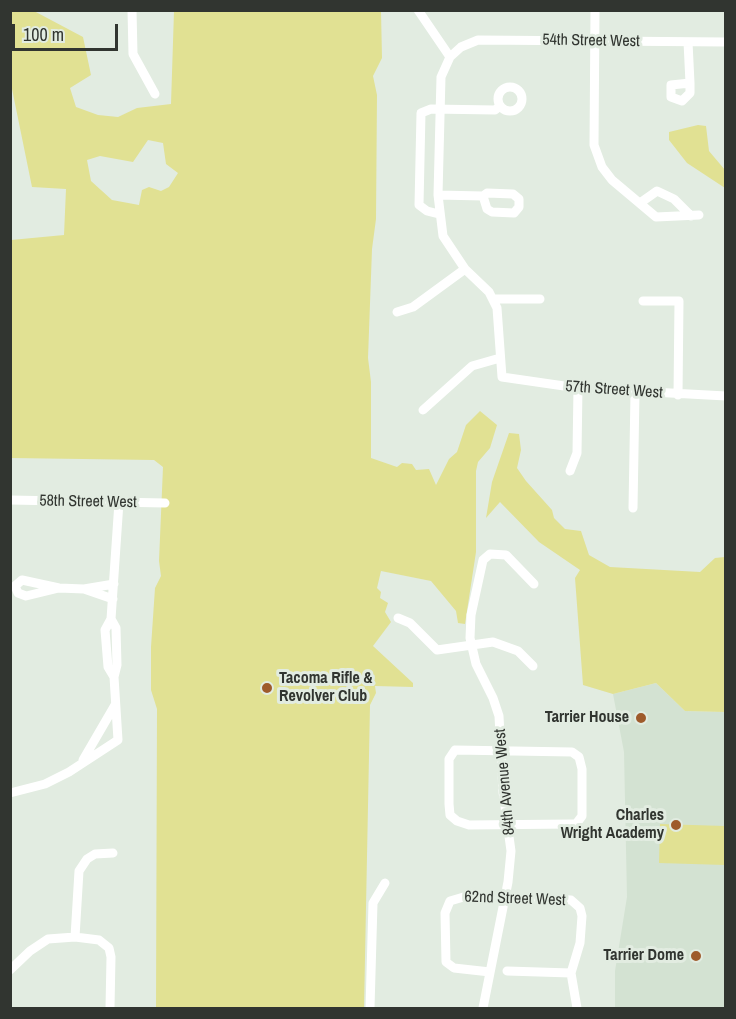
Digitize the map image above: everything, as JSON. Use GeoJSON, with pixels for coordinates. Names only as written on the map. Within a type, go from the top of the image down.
{"type":"FeatureCollection","features":[{"type":"Feature","properties":{"kind":"street"},"geometry":{"type":"LineString","coordinates":[[132,10],[133,54],[155,94]]}},
{"type":"Feature","properties":{"kind":"street"},"geometry":{"type":"LineString","coordinates":[[418,10],[450,57],[441,77],[438,214],[443,236],[465,269],[494,299],[500,317],[500,358],[472,366],[423,410]]}},
{"type":"Feature","properties":{"kind":"street"},"geometry":{"type":"LineString","coordinates":[[595,10],[596,153],[606,174],[656,217],[695,216],[674,199],[657,191],[640,203]]}},
{"type":"Feature","properties":{"kind":"street","name":"54th Street West"},"geometry":{"type":"LineString","coordinates":[[450,57],[459,48],[478,40],[726,42]]}},
{"type":"Feature","properties":{"kind":"street"},"geometry":{"type":"LineString","coordinates":[[688,42],[690,83]]}},
{"type":"Feature","properties":{"kind":"street"},"geometry":{"type":"LineString","coordinates":[[438,214],[419,205],[422,113],[426,110],[495,110],[500,106]]}},
{"type":"Feature","properties":{"kind":"street"},"geometry":{"type":"LineString","coordinates":[[438,195],[483,196]]}},
{"type":"Feature","properties":{"kind":"street"},"geometry":{"type":"LineString","coordinates":[[397,312],[413,307],[465,269]]}},
{"type":"Feature","properties":{"kind":"street"},"geometry":{"type":"LineString","coordinates":[[494,299],[540,299]]}},
{"type":"Feature","properties":{"kind":"street"},"geometry":{"type":"LineString","coordinates":[[642,301],[680,302],[678,395]]}},
{"type":"Feature","properties":{"kind":"street","name":"57th Street West"},"geometry":{"type":"LineString","coordinates":[[500,358],[502,377],[578,388],[635,393],[726,396]]}},
{"type":"Feature","properties":{"kind":"street"},"geometry":{"type":"LineString","coordinates":[[570,471],[577,453],[578,388]]}},
{"type":"Feature","properties":{"kind":"street"},"geometry":{"type":"LineString","coordinates":[[633,508],[635,393]]}},
{"type":"Feature","properties":{"kind":"street","name":"58th Street West"},"geometry":{"type":"LineString","coordinates":[[10,500],[165,503]]}},
{"type":"Feature","properties":{"kind":"street"},"geometry":{"type":"LineString","coordinates":[[10,793],[45,784],[118,740],[114,705],[114,677],[117,665],[116,628],[111,619],[119,502]]}},
{"type":"Feature","properties":{"kind":"street","name":"84th Avenue West"},"geometry":{"type":"LineString","coordinates":[[483,1008],[511,858],[502,792],[502,750],[497,706],[478,672],[471,644],[471,615],[483,560],[490,554],[506,555],[534,584]]}},
{"type":"Feature","properties":{"kind":"street"},"geometry":{"type":"LineString","coordinates":[[58,588],[84,589],[114,584]]}},
{"type":"Feature","properties":{"kind":"street"},"geometry":{"type":"LineString","coordinates":[[84,589],[113,599]]}},
{"type":"Feature","properties":{"kind":"street"},"geometry":{"type":"LineString","coordinates":[[398,618],[410,623],[437,650],[493,642],[508,646],[525,656],[533,666]]}},
{"type":"Feature","properties":{"kind":"street"},"geometry":{"type":"LineString","coordinates":[[81,764],[114,705]]}},
{"type":"Feature","properties":{"kind":"street"},"geometry":{"type":"LineString","coordinates":[[454,750],[502,750],[561,750],[575,754],[580,762],[584,798],[579,821],[572,824],[469,825],[455,820],[450,815],[449,804],[449,759],[454,750]]}},
{"type":"Feature","properties":{"kind":"street"},"geometry":{"type":"LineString","coordinates":[[75,937],[78,871],[87,859],[95,854],[113,853]]}},
{"type":"Feature","properties":{"kind":"street"},"geometry":{"type":"LineString","coordinates":[[370,1008],[373,903],[385,883]]}},
{"type":"Feature","properties":{"kind":"street","name":"62nd Street West"},"geometry":{"type":"LineString","coordinates":[[490,972],[454,968],[447,964],[444,945],[448,903],[460,897],[567,899],[580,908],[581,940],[571,973]]}},
{"type":"Feature","properties":{"kind":"street"},"geometry":{"type":"LineString","coordinates":[[10,970],[30,951],[48,939],[75,937],[99,940],[109,948],[110,1008]]}},
{"type":"Feature","properties":{"kind":"street"},"geometry":{"type":"LineString","coordinates":[[507,971],[571,973],[577,1008]]}},
{"type":"Feature","properties":{"kind":"shaded area"},"geometry":{"type":"Polygon","coordinates":[[[11,11],[34,11],[83,37],[91,75],[70,88],[76,107],[98,115],[118,117],[137,108],[171,104],[174,11],[381,11],[382,58],[373,76],[377,95],[376,219],[372,249],[368,358],[371,382],[371,458],[397,467],[402,463],[412,464],[416,470],[429,469],[436,485],[449,459],[457,452],[466,425],[480,411],[497,425],[490,448],[478,462],[476,471],[476,552],[465,624],[458,623],[456,611],[431,581],[381,571],[377,588],[381,592],[380,598],[388,603],[385,612],[391,622],[373,646],[413,683],[413,687],[375,686],[376,693],[370,705],[364,1008],[156,1008],[157,709],[151,690],[151,647],[155,588],[161,576],[159,561],[163,467],[154,460],[11,458],[11,240],[64,235],[66,189],[32,187],[11,84],[11,11]],[[148,140],[133,162],[100,156],[87,160],[91,181],[112,200],[139,205],[142,190],[149,187],[161,191],[169,187],[178,173],[166,164],[163,143],[148,140]]]}},
{"type":"Feature","properties":{"kind":"shaded area"},"geometry":{"type":"Polygon","coordinates":[[[698,125],[706,126],[709,151],[725,170],[725,188],[687,163],[669,140],[669,132],[698,125]]]}},
{"type":"Feature","properties":{"kind":"shaded area"},"geometry":{"type":"Polygon","coordinates":[[[509,433],[519,434],[521,450],[517,468],[552,510],[554,518],[565,529],[581,531],[589,555],[610,567],[700,572],[715,558],[725,557],[725,712],[685,711],[656,683],[613,694],[583,685],[575,578],[580,570],[539,542],[500,502],[486,518],[492,482],[509,433]]]}},
{"type":"Feature","properties":{"kind":"shaded area","name":"Charles Wright Academy"},"geometry":{"type":"Polygon","coordinates":[[[656,683],[685,711],[725,712],[725,1008],[615,1008],[615,971],[627,897],[624,752],[613,694],[656,683]]]}},
{"type":"Feature","properties":{"kind":"shaded area"},"geometry":{"type":"Polygon","coordinates":[[[660,824],[725,826],[725,865],[659,863],[660,824]]]}},
{"type":"Feature","properties":{"kind":"place","name":"Tacoma Rifle & Revolver Club"},"geometry":{"type":"Point","coordinates":[267,688]}},
{"type":"Feature","properties":{"kind":"place","name":"Tarrier House"},"geometry":{"type":"Point","coordinates":[641,718]}},
{"type":"Feature","properties":{"kind":"place","name":"Charles Wright Academy"},"geometry":{"type":"Point","coordinates":[676,825]}},
{"type":"Feature","properties":{"kind":"place","name":"Tarrier Dome"},"geometry":{"type":"Point","coordinates":[696,956]}}]}
